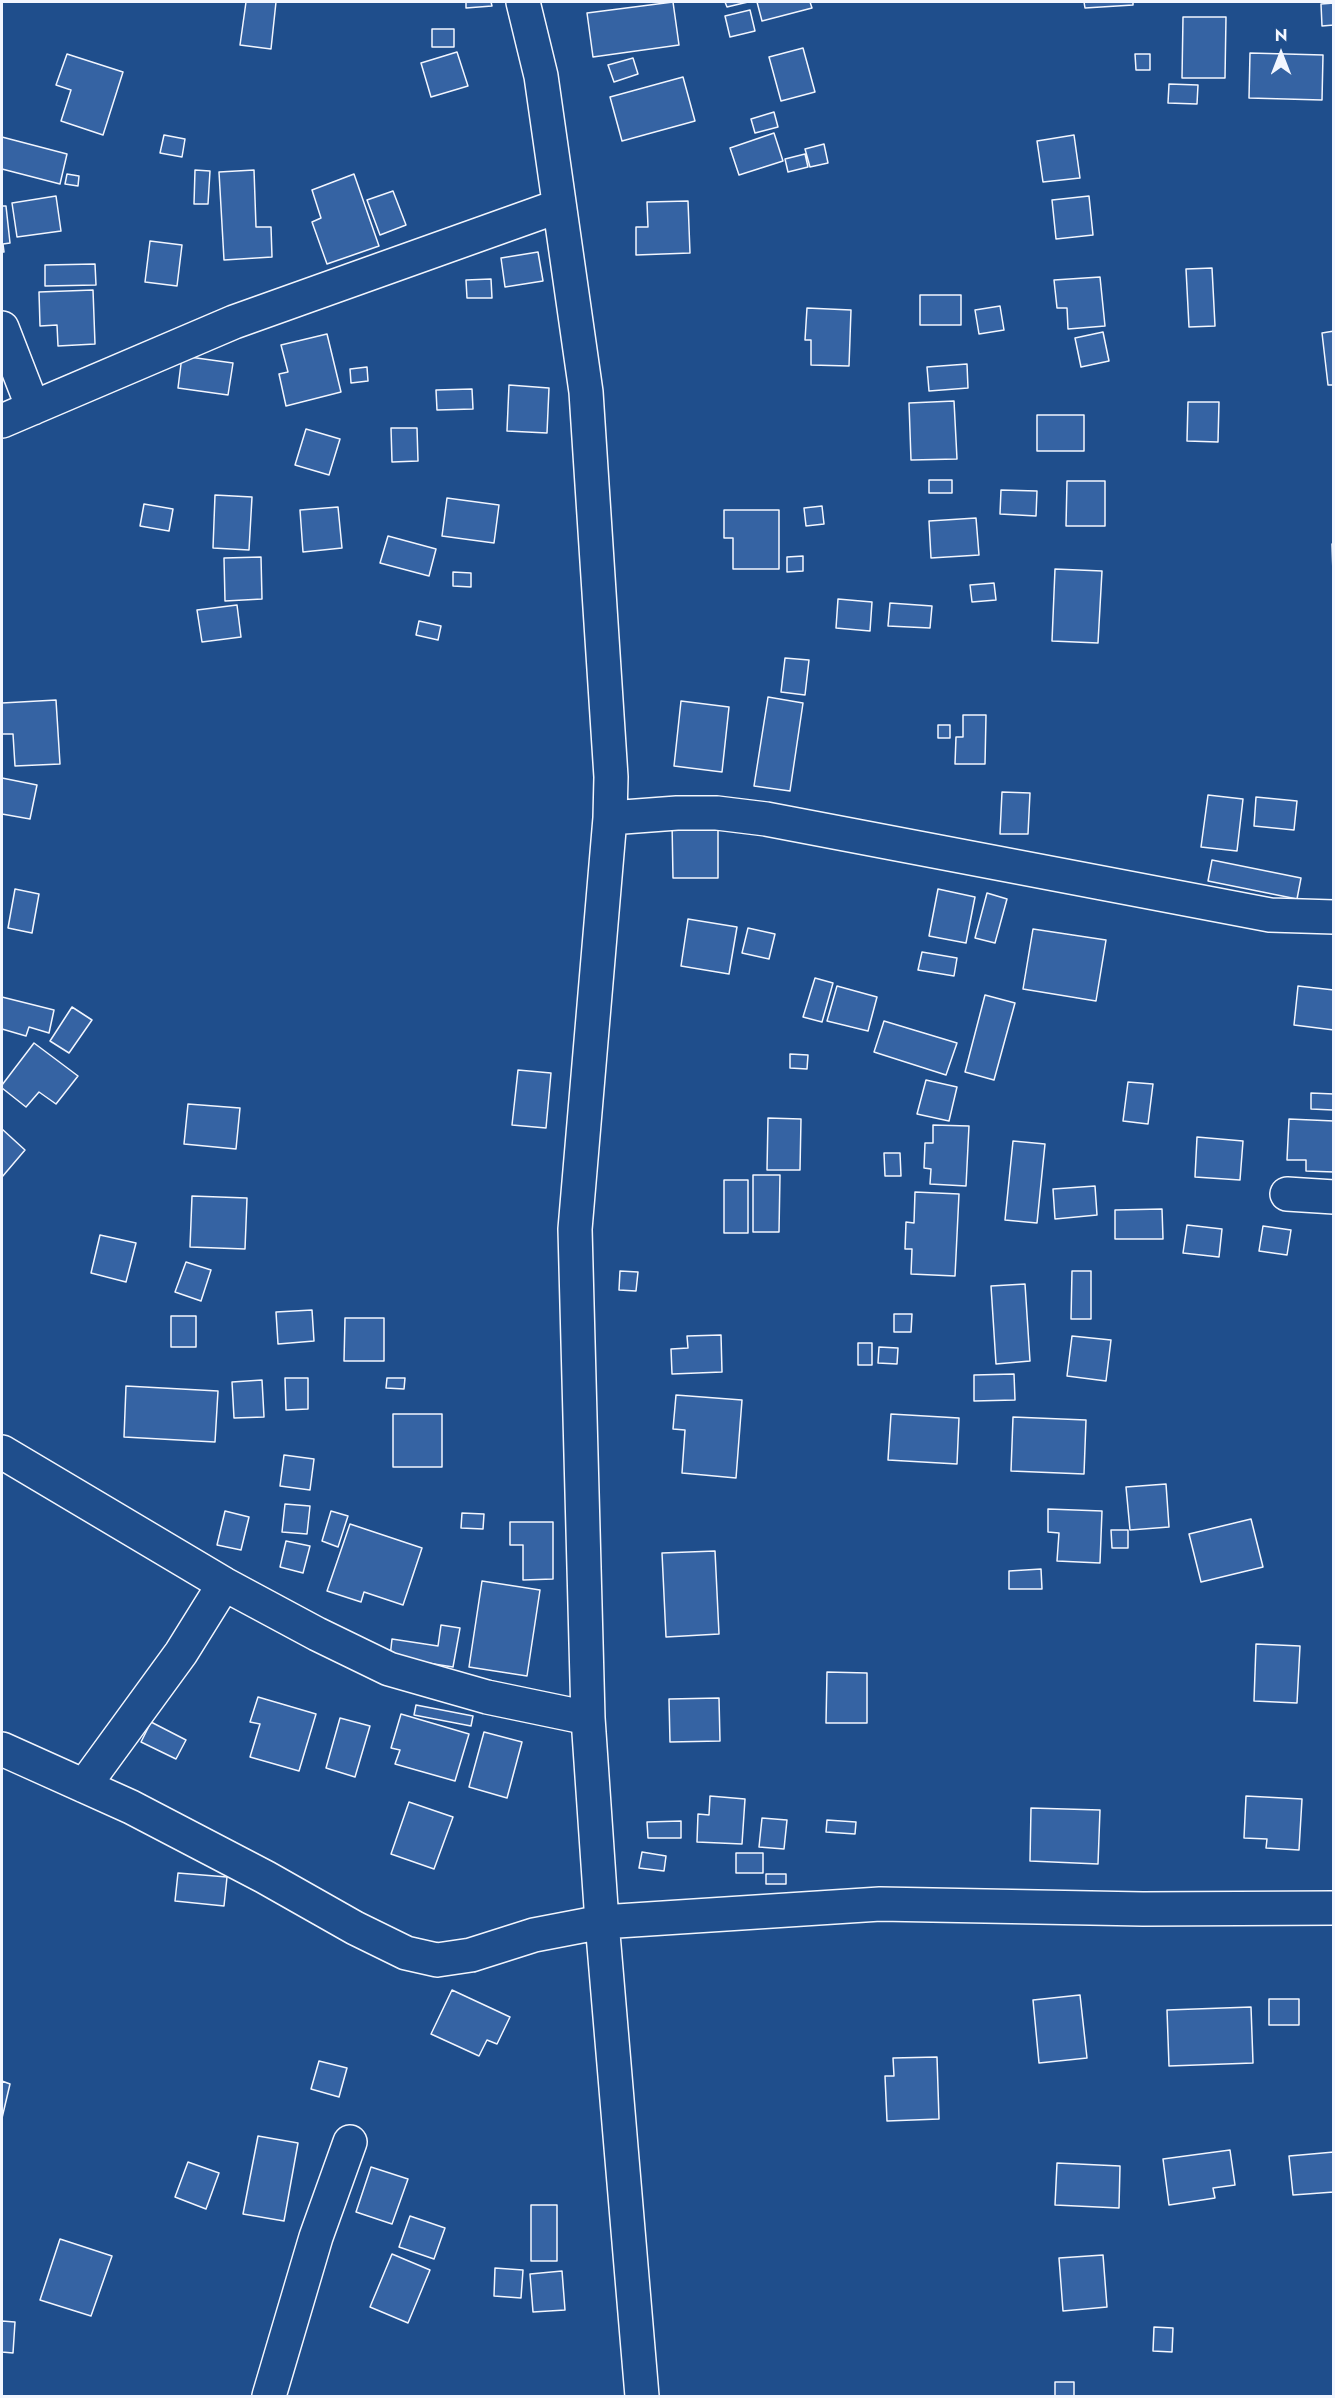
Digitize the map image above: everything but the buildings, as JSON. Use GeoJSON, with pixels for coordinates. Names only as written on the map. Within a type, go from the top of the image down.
{"type":"FeatureCollection","features":[{"type":"Feature","properties":{"kind":"street"},"geometry":{"type":"LineString","coordinates":[[523,2],[541,76],[586,392],[611,777],[610,818],[575,1229],[588,1718],[602,1922],[642,2397]]}},
{"type":"Feature","properties":{"kind":"street"},"geometry":{"type":"LineString","coordinates":[[2,421],[234,322],[559,206]]}},
{"type":"Feature","properties":{"kind":"street"},"geometry":{"type":"LineString","coordinates":[[2,328],[33,408]]}},
{"type":"Feature","properties":{"kind":"street"},"geometry":{"type":"LineString","coordinates":[[610,818],[677,813],[717,813],[766,819],[1270,915],[1334,917]]}},
{"type":"Feature","properties":{"kind":"street"},"geometry":{"type":"LineString","coordinates":[[1287,1194],[1334,1197]]}},
{"type":"Feature","properties":{"kind":"street"},"geometry":{"type":"LineString","coordinates":[[2,1452],[224,1584],[389,1669],[487,1696],[588,1718]]}},
{"type":"Feature","properties":{"kind":"street"},"geometry":{"type":"LineString","coordinates":[[84,1786],[181,1653],[224,1584]]}},
{"type":"Feature","properties":{"kind":"street"},"geometry":{"type":"LineString","coordinates":[[2,1749],[131,1807],[265,1877],[354,1928],[406,1953],[437,1960],[471,1955],[534,1935],[602,1922],[880,1904],[1143,1909],[1334,1908]]}},
{"type":"Feature","properties":{"kind":"street"},"geometry":{"type":"LineString","coordinates":[[269,2397],[316,2237],[350,2142]]}}]}
